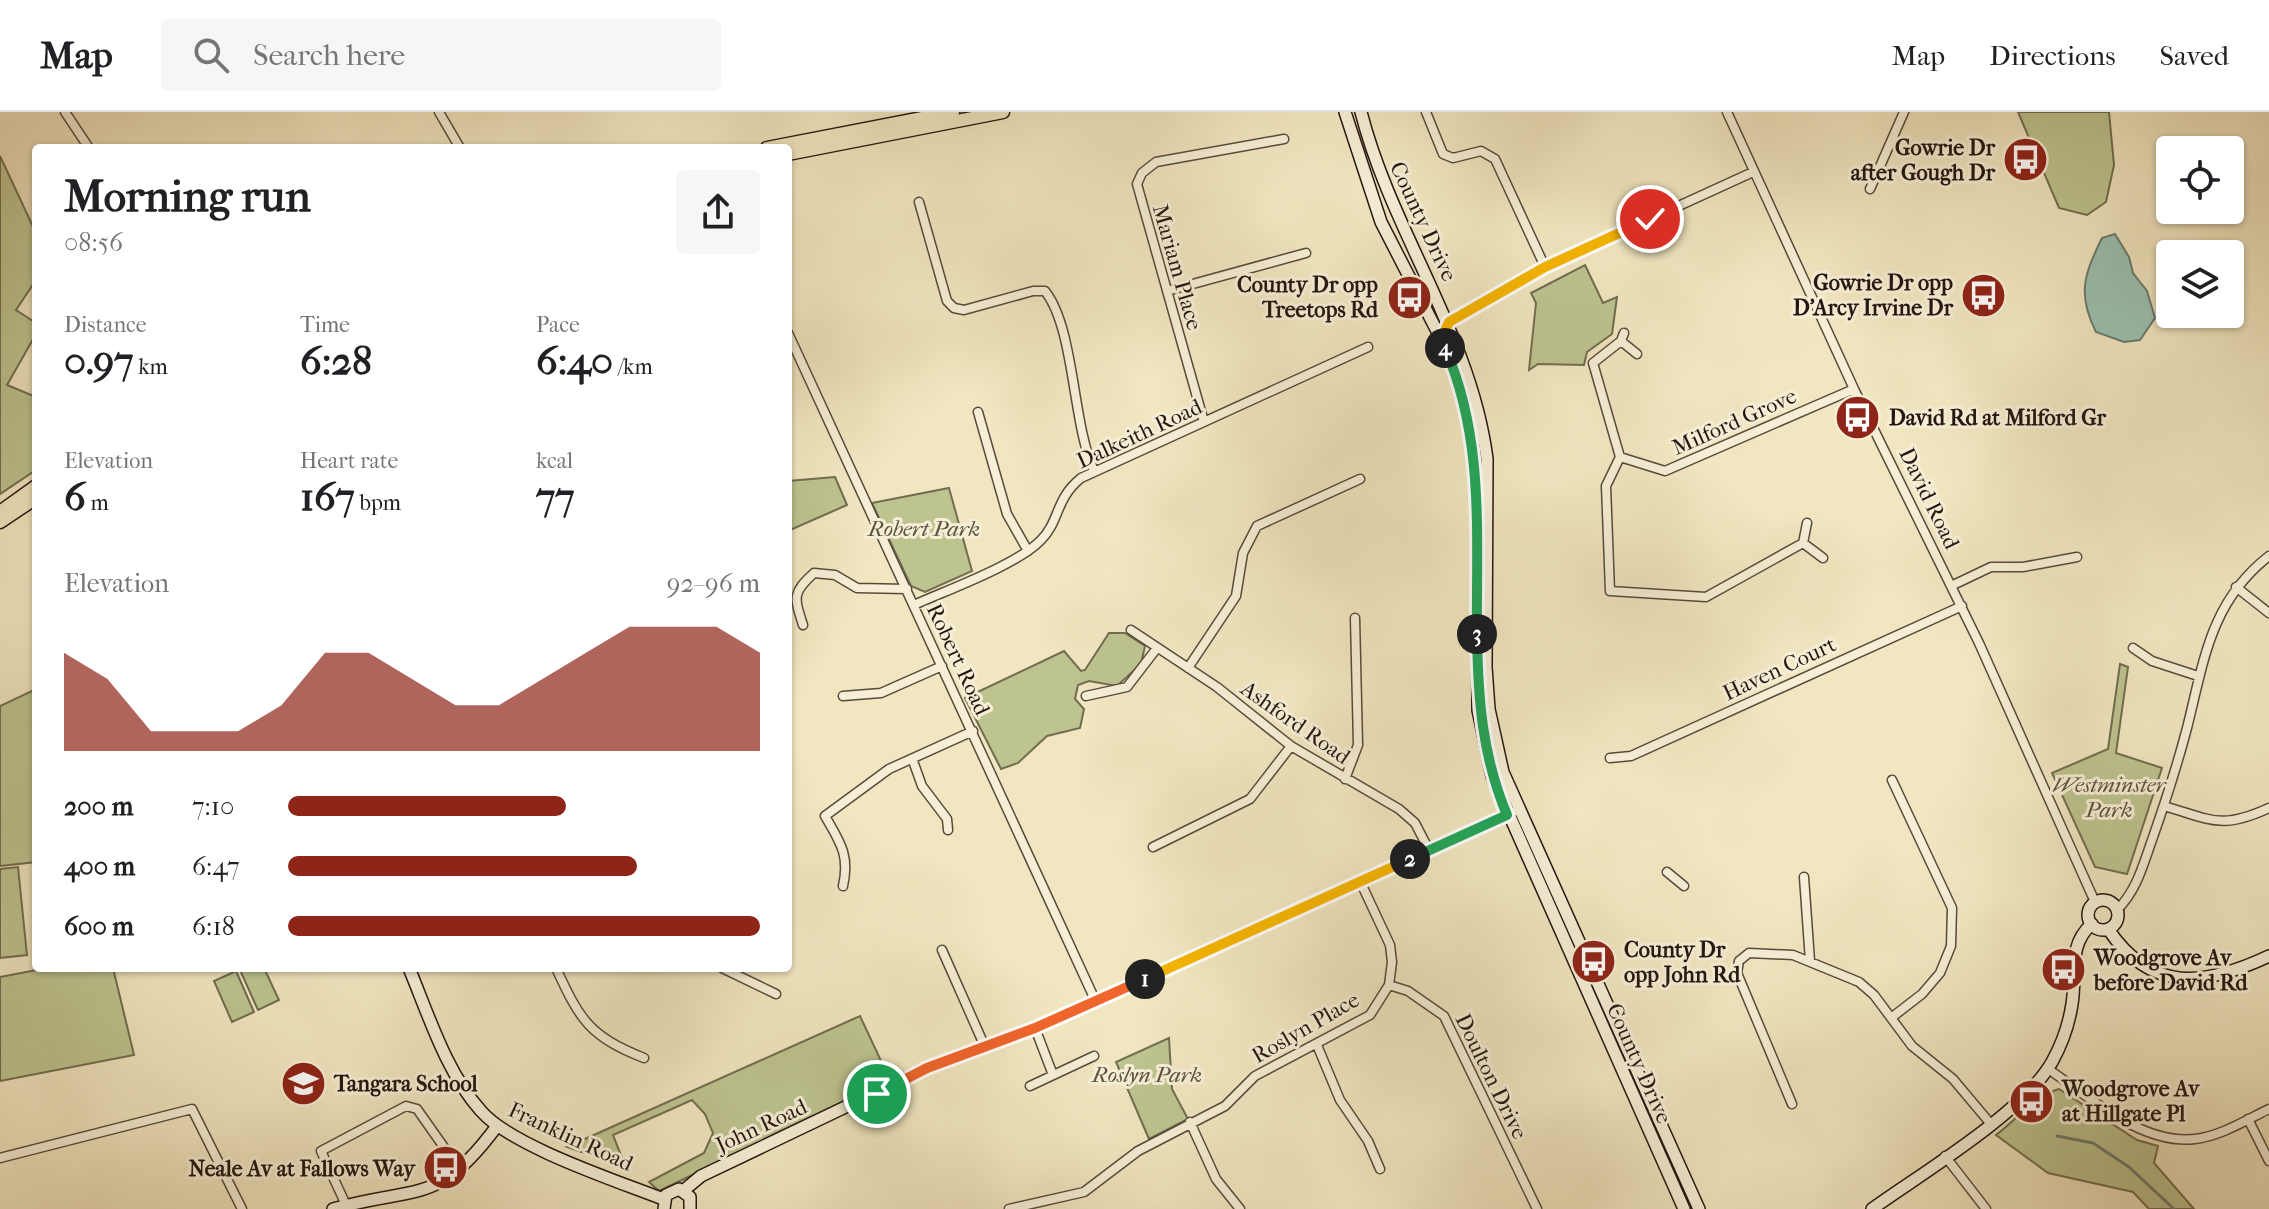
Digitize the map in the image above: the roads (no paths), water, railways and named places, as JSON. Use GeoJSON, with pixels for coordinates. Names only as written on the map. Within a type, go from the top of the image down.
{"type":"FeatureCollection","features":[{"type":"Feature","properties":{"kind":"main road"},"geometry":{"type":"LineString","coordinates":[[788,144],[953,112]]}},
{"type":"Feature","properties":{"kind":"main road"},"geometry":{"type":"LineString","coordinates":[[792,153],[1003,112]]}},
{"type":"Feature","properties":{"kind":"main road","name":"County Drive"},"geometry":{"type":"LineString","coordinates":[[1345,112],[1381,222],[1457,370],[1472,428],[1477,515],[1478,710],[1492,776],[1513,812],[1699,1209]]}},
{"type":"Feature","properties":{"kind":"main road","name":"County Drive"},"geometry":{"type":"LineString","coordinates":[[1361,112],[1388,196],[1449,322],[1483,426],[1487,459],[1489,709],[1513,812],[1684,1209]]}},
{"type":"Feature","properties":{"kind":"main road"},"geometry":{"type":"LineString","coordinates":[[0,512],[32,489]]}},
{"type":"Feature","properties":{"kind":"main road"},"geometry":{"type":"LineString","coordinates":[[0,522],[32,501]]}},
{"type":"Feature","properties":{"kind":"main road","name":"John Road"},"geometry":{"type":"LineString","coordinates":[[664,1204],[669,1192],[683,1191],[701,1176],[927,1068],[1096,1002],[1513,812]]}},
{"type":"Feature","properties":{"kind":"main road"},"geometry":{"type":"LineString","coordinates":[[2092,924],[2089,910],[2095,902],[2108,900],[2117,910],[2117,919],[2108,929]]}},
{"type":"Feature","properties":{"kind":"main road"},"geometry":{"type":"LineString","coordinates":[[2092,924],[2108,929],[2123,950],[2137,962],[2184,980],[2201,981],[2269,956]]}},
{"type":"Feature","properties":{"kind":"main road"},"geometry":{"type":"LineString","coordinates":[[1872,1209],[2024,1096],[2048,1069],[2068,1022],[2075,950],[2079,938],[2092,924]]}},
{"type":"Feature","properties":{"kind":"main road","name":"Franklin Road"},"geometry":{"type":"LineString","coordinates":[[411,972],[452,1069],[480,1110],[497,1126],[518,1139],[664,1204]]}},
{"type":"Feature","properties":{"kind":"main road"},"geometry":{"type":"LineString","coordinates":[[333,1209],[419,1193],[460,1170],[497,1126]]}},
{"type":"Feature","properties":{"kind":"main road"},"geometry":{"type":"LineString","coordinates":[[683,1191],[690,1197],[690,1209]]}},
{"type":"Feature","properties":{"kind":"street"},"geometry":{"type":"LineString","coordinates":[[65,112],[86,144]]}},
{"type":"Feature","properties":{"kind":"street"},"geometry":{"type":"LineString","coordinates":[[439,112],[458,144]]}},
{"type":"Feature","properties":{"kind":"street"},"geometry":{"type":"LineString","coordinates":[[1426,112],[1443,154],[1453,158],[1481,151],[1495,159],[1545,267]]}},
{"type":"Feature","properties":{"kind":"street","name":"David Road"},"geometry":{"type":"LineString","coordinates":[[1727,112],[1854,389],[1962,606],[2095,902]]}},
{"type":"Feature","properties":{"kind":"street"},"geometry":{"type":"LineString","coordinates":[[1870,189],[1904,112]]}},
{"type":"Feature","properties":{"kind":"street","name":"Mariam Place"},"geometry":{"type":"LineString","coordinates":[[1204,422],[1137,184],[1142,173],[1156,162],[1284,139]]}},
{"type":"Feature","properties":{"kind":"street"},"geometry":{"type":"LineString","coordinates":[[1445,349],[1444,333],[1449,322],[1545,267],[1753,172]]}},
{"type":"Feature","properties":{"kind":"street"},"geometry":{"type":"LineString","coordinates":[[919,202],[947,301],[954,308],[964,310],[1033,291],[1045,291],[1051,300],[1069,361],[1085,450],[1094,471]]}},
{"type":"Feature","properties":{"kind":"street"},"geometry":{"type":"LineString","coordinates":[[1167,291],[1306,253]]}},
{"type":"Feature","properties":{"kind":"street"},"geometry":{"type":"LineString","coordinates":[[1418,297],[1449,322]]}},
{"type":"Feature","properties":{"kind":"street"},"geometry":{"type":"LineString","coordinates":[[1637,354],[1622,337],[1593,363],[1620,457],[1606,486],[1610,591],[1706,597],[1803,543],[1807,523]]}},
{"type":"Feature","properties":{"kind":"street","name":"Robert Road"},"geometry":{"type":"LineString","coordinates":[[792,342],[1096,1002]]}},
{"type":"Feature","properties":{"kind":"street","name":"Dalkeith Road"},"geometry":{"type":"LineString","coordinates":[[914,605],[1028,551],[1048,532],[1061,498],[1070,487],[1094,471],[1368,347]]}},
{"type":"Feature","properties":{"kind":"street","name":"Milford Grove"},"geometry":{"type":"LineString","coordinates":[[1620,457],[1665,471],[1854,389]]}},
{"type":"Feature","properties":{"kind":"street"},"geometry":{"type":"LineString","coordinates":[[978,412],[1007,514],[1028,551]]}},
{"type":"Feature","properties":{"kind":"street"},"geometry":{"type":"LineString","coordinates":[[1188,668],[1236,596],[1243,553],[1257,526],[1360,479]]}},
{"type":"Feature","properties":{"kind":"street"},"geometry":{"type":"LineString","coordinates":[[1803,543],[1823,558]]}},
{"type":"Feature","properties":{"kind":"street"},"geometry":{"type":"LineString","coordinates":[[2117,910],[2135,886],[2164,806],[2198,676],[2220,611],[2236,587],[2269,556]]}},
{"type":"Feature","properties":{"kind":"street"},"geometry":{"type":"LineString","coordinates":[[1951,586],[1991,567],[2023,567],[2077,557]]}},
{"type":"Feature","properties":{"kind":"street"},"geometry":{"type":"LineString","coordinates":[[803,625],[796,603],[797,589],[814,573],[835,575],[857,588],[907,589]]}},
{"type":"Feature","properties":{"kind":"street"},"geometry":{"type":"LineString","coordinates":[[2236,587],[2269,613]]}},
{"type":"Feature","properties":{"kind":"street","name":"Haven Court"},"geometry":{"type":"LineString","coordinates":[[1610,758],[1631,756],[1962,606]]}},
{"type":"Feature","properties":{"kind":"street"},"geometry":{"type":"LineString","coordinates":[[1345,779],[1358,745],[1355,618]]}},
{"type":"Feature","properties":{"kind":"street","name":"Ashford Road"},"geometry":{"type":"LineString","coordinates":[[1131,630],[1188,668],[1291,746],[1407,815],[1429,850]]}},
{"type":"Feature","properties":{"kind":"street"},"geometry":{"type":"LineString","coordinates":[[1086,696],[1127,687],[1157,648]]}},
{"type":"Feature","properties":{"kind":"street"},"geometry":{"type":"LineString","coordinates":[[2133,648],[2152,661],[2198,676]]}},
{"type":"Feature","properties":{"kind":"street"},"geometry":{"type":"LineString","coordinates":[[843,696],[881,693],[942,666]]}},
{"type":"Feature","properties":{"kind":"street"},"geometry":{"type":"LineString","coordinates":[[843,886],[848,866],[844,850],[825,816],[889,769],[913,761],[973,731]]}},
{"type":"Feature","properties":{"kind":"street"},"geometry":{"type":"LineString","coordinates":[[1153,847],[1250,799],[1291,746]]}},
{"type":"Feature","properties":{"kind":"street"},"geometry":{"type":"LineString","coordinates":[[913,761],[922,786],[947,819],[948,830]]}},
{"type":"Feature","properties":{"kind":"street"},"geometry":{"type":"LineString","coordinates":[[1891,1018],[1922,994],[1940,973],[1951,946],[1952,908],[1892,780]]}},
{"type":"Feature","properties":{"kind":"street"},"geometry":{"type":"LineString","coordinates":[[2164,806],[2223,824],[2269,808]]}},
{"type":"Feature","properties":{"kind":"street"},"geometry":{"type":"LineString","coordinates":[[1667,872],[1684,886]]}},
{"type":"Feature","properties":{"kind":"street"},"geometry":{"type":"LineString","coordinates":[[1804,877],[1810,961]]}},
{"type":"Feature","properties":{"kind":"street"},"geometry":{"type":"LineString","coordinates":[[1360,881],[1390,945],[1389,985]]}},
{"type":"Feature","properties":{"kind":"street"},"geometry":{"type":"LineString","coordinates":[[942,950],[985,1047]]}},
{"type":"Feature","properties":{"kind":"street"},"geometry":{"type":"LineString","coordinates":[[1792,1104],[1737,973],[1739,961],[1749,953],[1769,953],[1810,961],[1859,982],[1912,1046],[1953,1079],[1990,1123]]}},
{"type":"Feature","properties":{"kind":"street"},"geometry":{"type":"LineString","coordinates":[[558,972],[576,1011],[605,1042],[644,1058]]}},
{"type":"Feature","properties":{"kind":"street"},"geometry":{"type":"LineString","coordinates":[[730,972],[776,994]]}},
{"type":"Feature","properties":{"kind":"street","name":"Roslyn Place"},"geometry":{"type":"LineString","coordinates":[[1009,1209],[1084,1192],[1138,1151],[1225,1106],[1255,1076],[1370,1015],[1389,985]]}},
{"type":"Feature","properties":{"kind":"street","name":"Doulton Drive"},"geometry":{"type":"LineString","coordinates":[[1389,985],[1408,991],[1444,1016],[1537,1209]]}},
{"type":"Feature","properties":{"kind":"street"},"geometry":{"type":"LineString","coordinates":[[1035,1028],[1053,1075]]}},
{"type":"Feature","properties":{"kind":"street"},"geometry":{"type":"LineString","coordinates":[[1317,1045],[1340,1100],[1368,1141],[1380,1169]]}},
{"type":"Feature","properties":{"kind":"street"},"geometry":{"type":"LineString","coordinates":[[1030,1086],[1094,1056]]}},
{"type":"Feature","properties":{"kind":"street"},"geometry":{"type":"LineString","coordinates":[[2048,1069],[2142,1130],[2165,1138],[2195,1139],[2269,1109]]}},
{"type":"Feature","properties":{"kind":"street"},"geometry":{"type":"LineString","coordinates":[[346,1205],[321,1151],[406,1106],[417,1109],[460,1170]]}},
{"type":"Feature","properties":{"kind":"street"},"geometry":{"type":"LineString","coordinates":[[0,1158],[192,1109],[242,1209]]}},
{"type":"Feature","properties":{"kind":"street"},"geometry":{"type":"LineString","coordinates":[[2248,1119],[2269,1161]]}},
{"type":"Feature","properties":{"kind":"street"},"geometry":{"type":"LineString","coordinates":[[1190,1122],[1216,1179],[1240,1209]]}},
{"type":"Feature","properties":{"kind":"street"},"geometry":{"type":"LineString","coordinates":[[1945,1156],[1986,1209]]}},
{"type":"Feature","properties":{"kind":"waterway"},"geometry":{"type":"LineString","coordinates":[[2057,1136],[2093,1143],[2129,1167],[2174,1209]]}},
{"type":"Feature","properties":{"kind":"place","name":"Gowrie Dr after Gough Dr"},"geometry":{"type":"Point","coordinates":[2026,160]}},
{"type":"Feature","properties":{"kind":"place","name":"Gowrie Dr opp D'Arcy Irvine Dr"},"geometry":{"type":"Point","coordinates":[1984,295]}},
{"type":"Feature","properties":{"kind":"place","name":"County Dr opp Treetops Rd"},"geometry":{"type":"Point","coordinates":[1409,297]}},
{"type":"Feature","properties":{"kind":"place","name":"David Rd at Milford Gr"},"geometry":{"type":"Point","coordinates":[1858,417]}},
{"type":"Feature","properties":{"kind":"place","name":"County Dr opp John Rd"},"geometry":{"type":"Point","coordinates":[1593,962]}},
{"type":"Feature","properties":{"kind":"place","name":"Woodgrove Av before David Rd"},"geometry":{"type":"Point","coordinates":[2063,970]}},
{"type":"Feature","properties":{"kind":"place","name":"Tangara School"},"geometry":{"type":"Point","coordinates":[303,1083]}},
{"type":"Feature","properties":{"kind":"place","name":"Woodgrove Av at Hillgate Pl"},"geometry":{"type":"Point","coordinates":[2031,1101]}},
{"type":"Feature","properties":{"kind":"place","name":"Neale Av at Fallows Way"},"geometry":{"type":"Point","coordinates":[446,1168]}},
{"type":"Feature","properties":{"kind":"park label","name":"Robert Park"},"geometry":{"type":"Point","coordinates":[924,528]}},
{"type":"Feature","properties":{"kind":"park label","name":"Westminster Park"},"geometry":{"type":"Point","coordinates":[2109,796]}},
{"type":"Feature","properties":{"kind":"park label","name":"Roslyn Park"},"geometry":{"type":"Point","coordinates":[1147,1074]}}]}
